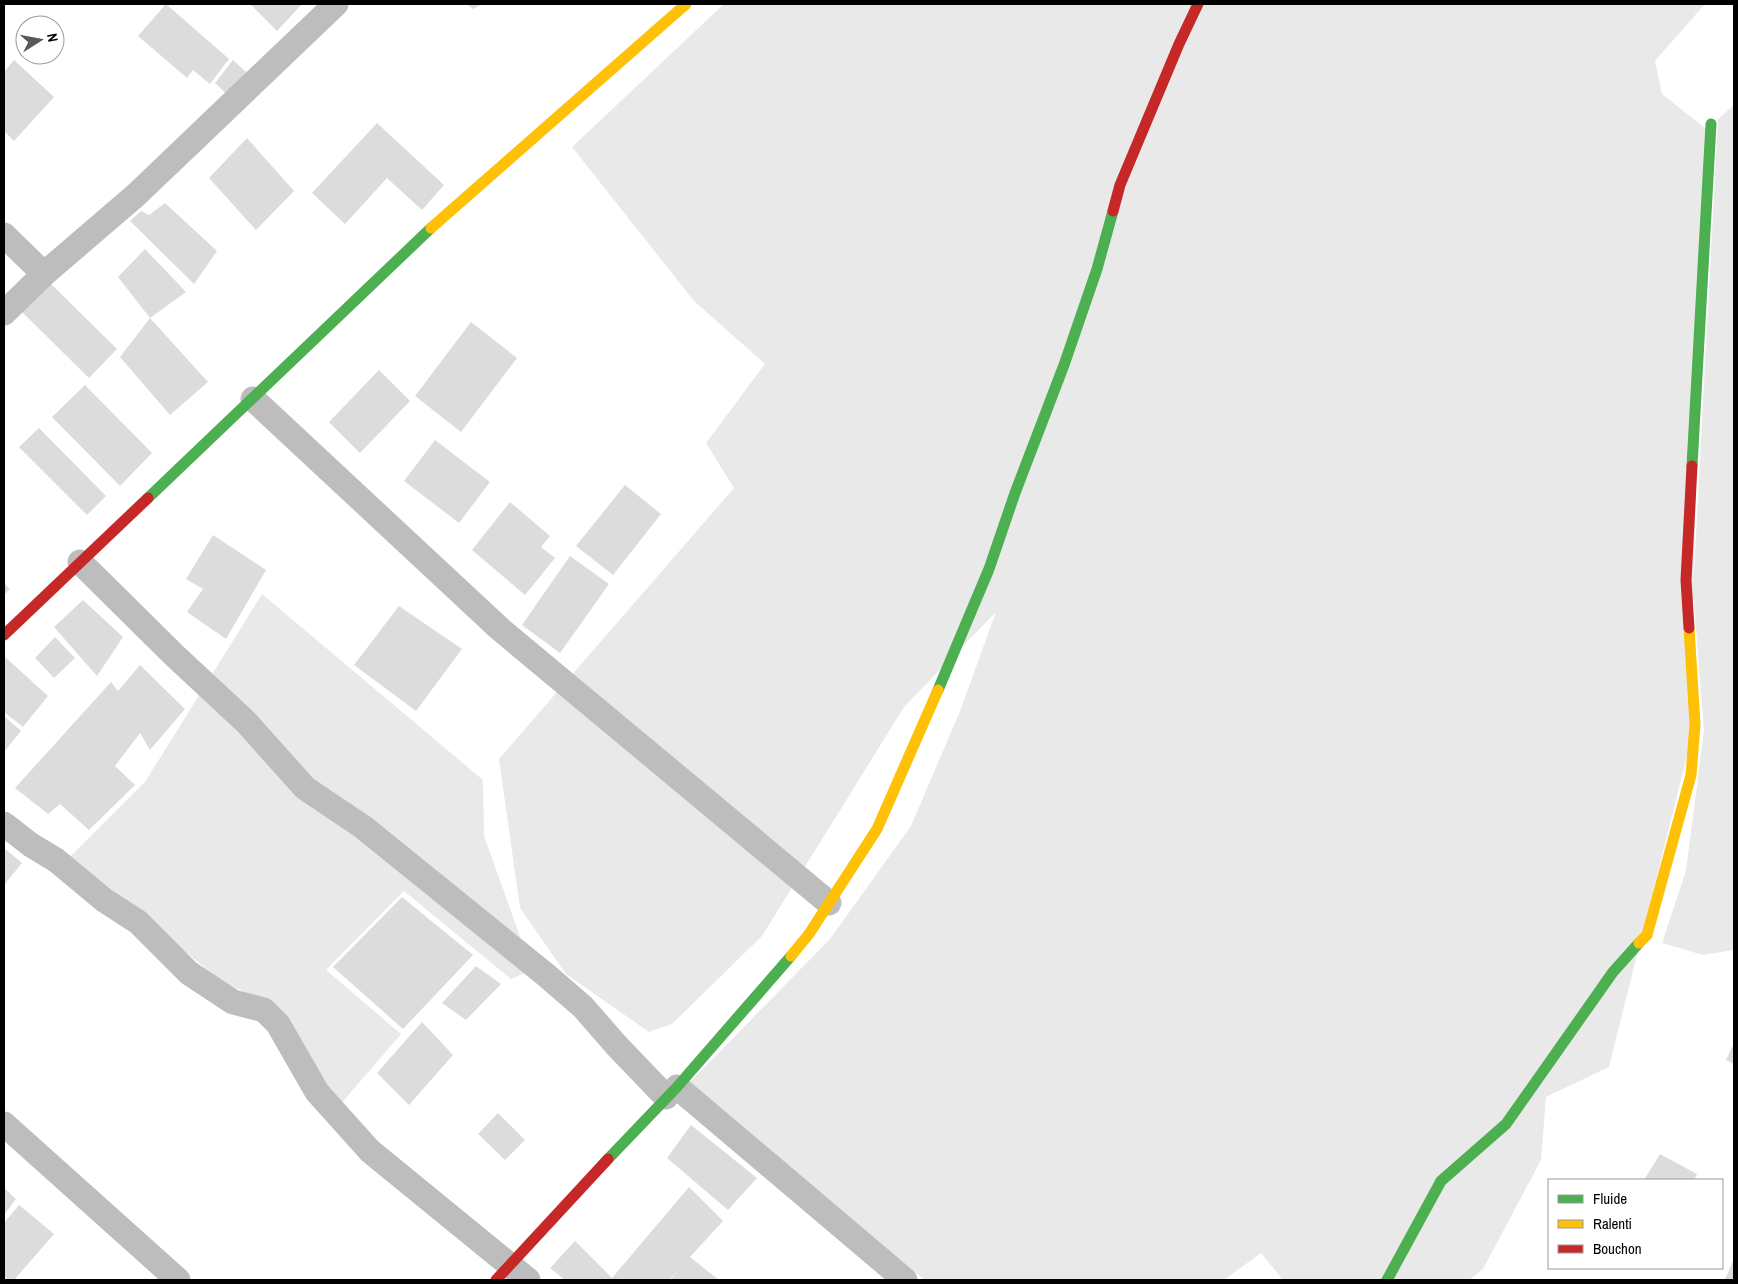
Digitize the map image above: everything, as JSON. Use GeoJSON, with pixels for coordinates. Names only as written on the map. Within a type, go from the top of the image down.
{"type":"FeatureCollection","features":[{"type":"Feature","properties":{"kind":"street"},"geometry":{"type":"LineString","coordinates":[[4,313],[44,274],[136,195],[336,4]]}},
{"type":"Feature","properties":{"kind":"street"},"geometry":{"type":"LineString","coordinates":[[4,635],[329,327],[410,247],[686,4]]}},
{"type":"Feature","properties":{"kind":"street"},"geometry":{"type":"LineString","coordinates":[[4,824],[31,846],[56,860],[104,900],[138,922],[189,973],[233,1002],[264,1010],[278,1024],[317,1092],[370,1151],[511,1275],[584,1183],[672,1092],[810,934],[877,830],[989,569],[1097,269],[1120,185],[1179,44],[1198,4]]}},
{"type":"Feature","properties":{"kind":"street"},"geometry":{"type":"LineString","coordinates":[[1387,1280],[1441,1180],[1506,1124],[1613,972],[1647,935],[1691,774],[1695,724],[1686,580],[1711,124]]}},
{"type":"Feature","properties":{"kind":"street"},"geometry":{"type":"LineString","coordinates":[[4,235],[44,274]]}},
{"type":"Feature","properties":{"kind":"street"},"geometry":{"type":"LineString","coordinates":[[253,399],[500,629],[829,903]]}},
{"type":"Feature","properties":{"kind":"street"},"geometry":{"type":"LineString","coordinates":[[80,562],[174,655],[246,722],[305,788],[363,827],[546,975],[582,1007],[617,1046],[905,1280]]}},
{"type":"Feature","properties":{"kind":"street"},"geometry":{"type":"LineString","coordinates":[[4,1124],[178,1280]]}},
{"type":"Feature","properties":{"kind":"shaded area"},"geometry":{"type":"Polygon","coordinates":[[[724,4],[1705,4],[1655,61],[1662,94],[1706,129],[1689,748],[1609,1067],[1546,1097],[1541,1160],[1483,1269],[1469,1280],[1283,1280],[1261,1253],[1224,1280],[925,1280],[684,1088],[830,939],[911,826],[960,711],[996,612],[904,707],[762,936],[672,1024],[649,1032],[566,974],[520,908],[499,759],[734,488],[706,443],[765,364],[694,301],[572,147],[724,4]]]}},
{"type":"Feature","properties":{"kind":"shaded area"},"geometry":{"type":"Polygon","coordinates":[[[1734,105],[1734,950],[1703,955],[1662,943],[1686,871],[1704,730],[1693,592],[1718,119],[1734,105]]]}},
{"type":"Feature","properties":{"kind":"shaded area"},"geometry":{"type":"Polygon","coordinates":[[[262,594],[483,780],[484,836],[532,970],[511,979],[404,891],[326,970],[401,1034],[339,1106],[281,1010],[220,980],[70,857],[145,782],[262,594]]]}},
{"type":"Feature","properties":{"kind":"building"},"geometry":{"type":"Polygon","coordinates":[[[166,4],[229,59],[210,84],[193,70],[187,78],[138,36],[166,4]]]}},
{"type":"Feature","properties":{"kind":"building"},"geometry":{"type":"Polygon","coordinates":[[[250,4],[302,4],[277,31],[250,4]]]}},
{"type":"Feature","properties":{"kind":"building"},"geometry":{"type":"Polygon","coordinates":[[[467,4],[482,4],[473,9],[467,4]]]}},
{"type":"Feature","properties":{"kind":"building"},"geometry":{"type":"Polygon","coordinates":[[[14,60],[15,65],[19,65],[54,97],[14,141],[4,131],[4,72],[14,60]]]}},
{"type":"Feature","properties":{"kind":"building"},"geometry":{"type":"Polygon","coordinates":[[[233,60],[246,72],[228,95],[215,83],[233,60]]]}},
{"type":"Feature","properties":{"kind":"building"},"geometry":{"type":"Polygon","coordinates":[[[377,123],[444,185],[422,210],[387,178],[345,224],[312,193],[377,123]]]}},
{"type":"Feature","properties":{"kind":"building"},"geometry":{"type":"Polygon","coordinates":[[[247,138],[294,191],[256,230],[209,178],[247,138]]]}},
{"type":"Feature","properties":{"kind":"building"},"geometry":{"type":"Polygon","coordinates":[[[165,203],[217,251],[194,284],[130,221],[141,211],[149,215],[165,203]]]}},
{"type":"Feature","properties":{"kind":"building"},"geometry":{"type":"Polygon","coordinates":[[[145,249],[186,292],[150,318],[118,277],[145,249]]]}},
{"type":"Feature","properties":{"kind":"building"},"geometry":{"type":"Polygon","coordinates":[[[50,283],[117,349],[89,378],[22,312],[50,283]]]}},
{"type":"Feature","properties":{"kind":"building"},"geometry":{"type":"Polygon","coordinates":[[[150,318],[208,382],[170,415],[120,357],[150,318]]]}},
{"type":"Feature","properties":{"kind":"building"},"geometry":{"type":"Polygon","coordinates":[[[471,322],[517,358],[461,432],[415,396],[471,322]]]}},
{"type":"Feature","properties":{"kind":"building"},"geometry":{"type":"Polygon","coordinates":[[[379,370],[410,401],[360,453],[329,422],[379,370]]]}},
{"type":"Feature","properties":{"kind":"building"},"geometry":{"type":"Polygon","coordinates":[[[85,385],[152,453],[120,486],[52,417],[85,385]]]}},
{"type":"Feature","properties":{"kind":"building"},"geometry":{"type":"Polygon","coordinates":[[[39,428],[106,496],[87,515],[19,447],[39,428]]]}},
{"type":"Feature","properties":{"kind":"building"},"geometry":{"type":"Polygon","coordinates":[[[435,440],[490,482],[459,523],[404,481],[435,440]]]}},
{"type":"Feature","properties":{"kind":"building"},"geometry":{"type":"Polygon","coordinates":[[[625,485],[661,514],[613,575],[576,546],[625,485]]]}},
{"type":"Feature","properties":{"kind":"building"},"geometry":{"type":"Polygon","coordinates":[[[510,502],[550,536],[541,547],[555,558],[525,595],[472,550],[510,502]]]}},
{"type":"Feature","properties":{"kind":"building"},"geometry":{"type":"Polygon","coordinates":[[[213,535],[266,570],[226,639],[187,612],[203,589],[186,579],[213,535]]]}},
{"type":"Feature","properties":{"kind":"building"},"geometry":{"type":"Polygon","coordinates":[[[570,556],[609,584],[560,653],[522,625],[570,556]]]}},
{"type":"Feature","properties":{"kind":"building"},"geometry":{"type":"Polygon","coordinates":[[[4,583],[10,589],[4,595],[4,583]]]}},
{"type":"Feature","properties":{"kind":"building"},"geometry":{"type":"Polygon","coordinates":[[[83,600],[123,637],[97,676],[54,627],[83,600]]]}},
{"type":"Feature","properties":{"kind":"building"},"geometry":{"type":"Polygon","coordinates":[[[399,606],[462,649],[416,711],[354,665],[399,606]]]}},
{"type":"Feature","properties":{"kind":"building"},"geometry":{"type":"Polygon","coordinates":[[[55,637],[75,658],[54,678],[35,658],[55,637]]]}},
{"type":"Feature","properties":{"kind":"building"},"geometry":{"type":"Polygon","coordinates":[[[4,656],[48,696],[23,727],[4,712],[4,656]]]}},
{"type":"Feature","properties":{"kind":"building"},"geometry":{"type":"Polygon","coordinates":[[[140,665],[185,709],[150,750],[140,733],[115,766],[135,785],[89,830],[60,804],[48,814],[15,788],[111,682],[118,691],[140,665]]]}},
{"type":"Feature","properties":{"kind":"building"},"geometry":{"type":"Polygon","coordinates":[[[4,716],[21,731],[4,752],[4,716]]]}},
{"type":"Feature","properties":{"kind":"building"},"geometry":{"type":"Polygon","coordinates":[[[4,848],[22,863],[4,885],[4,848]]]}},
{"type":"Feature","properties":{"kind":"building"},"geometry":{"type":"Polygon","coordinates":[[[402,897],[473,955],[403,1029],[333,967],[402,897]]]}},
{"type":"Feature","properties":{"kind":"building"},"geometry":{"type":"Polygon","coordinates":[[[476,966],[501,984],[466,1020],[442,1003],[476,966]]]}},
{"type":"Feature","properties":{"kind":"building"},"geometry":{"type":"Polygon","coordinates":[[[422,1022],[453,1055],[409,1105],[377,1073],[422,1022]]]}},
{"type":"Feature","properties":{"kind":"building"},"geometry":{"type":"Polygon","coordinates":[[[1734,1043],[1734,1064],[1726,1060],[1734,1043]]]}},
{"type":"Feature","properties":{"kind":"building"},"geometry":{"type":"Polygon","coordinates":[[[498,1113],[525,1140],[505,1160],[478,1134],[498,1113]]]}},
{"type":"Feature","properties":{"kind":"building"},"geometry":{"type":"Polygon","coordinates":[[[691,1125],[757,1178],[728,1210],[667,1158],[691,1125]]]}},
{"type":"Feature","properties":{"kind":"building"},"geometry":{"type":"Polygon","coordinates":[[[1660,1154],[1697,1174],[1694,1179],[1645,1179],[1660,1154]]]}},
{"type":"Feature","properties":{"kind":"building"},"geometry":{"type":"Polygon","coordinates":[[[689,1187],[723,1221],[690,1257],[719,1280],[670,1280],[680,1268],[669,1280],[565,1280],[550,1268],[575,1241],[612,1278],[689,1187]]]}},
{"type":"Feature","properties":{"kind":"building"},"geometry":{"type":"Polygon","coordinates":[[[4,1188],[16,1199],[4,1215],[4,1188]]]}},
{"type":"Feature","properties":{"kind":"building"},"geometry":{"type":"Polygon","coordinates":[[[19,1205],[54,1234],[14,1280],[8,1280],[4,1277],[4,1223],[19,1205]]]}},
{"type":"Feature","properties":{"kind":"building"},"geometry":{"type":"Polygon","coordinates":[[[1734,1258],[1734,1280],[1725,1280],[1734,1258]]]}},
{"type":"Feature","properties":{"kind":"traffic: fast"},"geometry":{"type":"LineString","coordinates":[[1692,466],[1711,124]]}},
{"type":"Feature","properties":{"kind":"traffic: fast"},"geometry":{"type":"LineString","coordinates":[[938,690],[989,569],[1015,493],[1064,365],[1097,269],[1113,211]]}},
{"type":"Feature","properties":{"kind":"traffic: fast"},"geometry":{"type":"LineString","coordinates":[[148,498],[431,228]]}},
{"type":"Feature","properties":{"kind":"traffic: fast"},"geometry":{"type":"LineString","coordinates":[[1387,1280],[1441,1181],[1506,1124],[1613,972],[1639,943]]}},
{"type":"Feature","properties":{"kind":"traffic: fast"},"geometry":{"type":"LineString","coordinates":[[608,1159],[677,1087],[791,956]]}},
{"type":"Feature","properties":{"kind":"traffic: slow"},"geometry":{"type":"LineString","coordinates":[[431,228],[686,4]]}},
{"type":"Feature","properties":{"kind":"traffic: slow"},"geometry":{"type":"LineString","coordinates":[[1639,943],[1647,935],[1691,775],[1695,724],[1689,628]]}},
{"type":"Feature","properties":{"kind":"traffic: slow"},"geometry":{"type":"LineString","coordinates":[[791,956],[809,934],[877,829],[938,690]]}},
{"type":"Feature","properties":{"kind":"traffic: jam"},"geometry":{"type":"LineString","coordinates":[[1113,211],[1120,185],[1179,44],[1198,4]]}},
{"type":"Feature","properties":{"kind":"traffic: jam"},"geometry":{"type":"LineString","coordinates":[[1689,628],[1686,580],[1692,466]]}},
{"type":"Feature","properties":{"kind":"traffic: jam"},"geometry":{"type":"LineString","coordinates":[[4,635],[148,498]]}},
{"type":"Feature","properties":{"kind":"traffic: jam"},"geometry":{"type":"LineString","coordinates":[[496,1280],[608,1159]]}}]}
